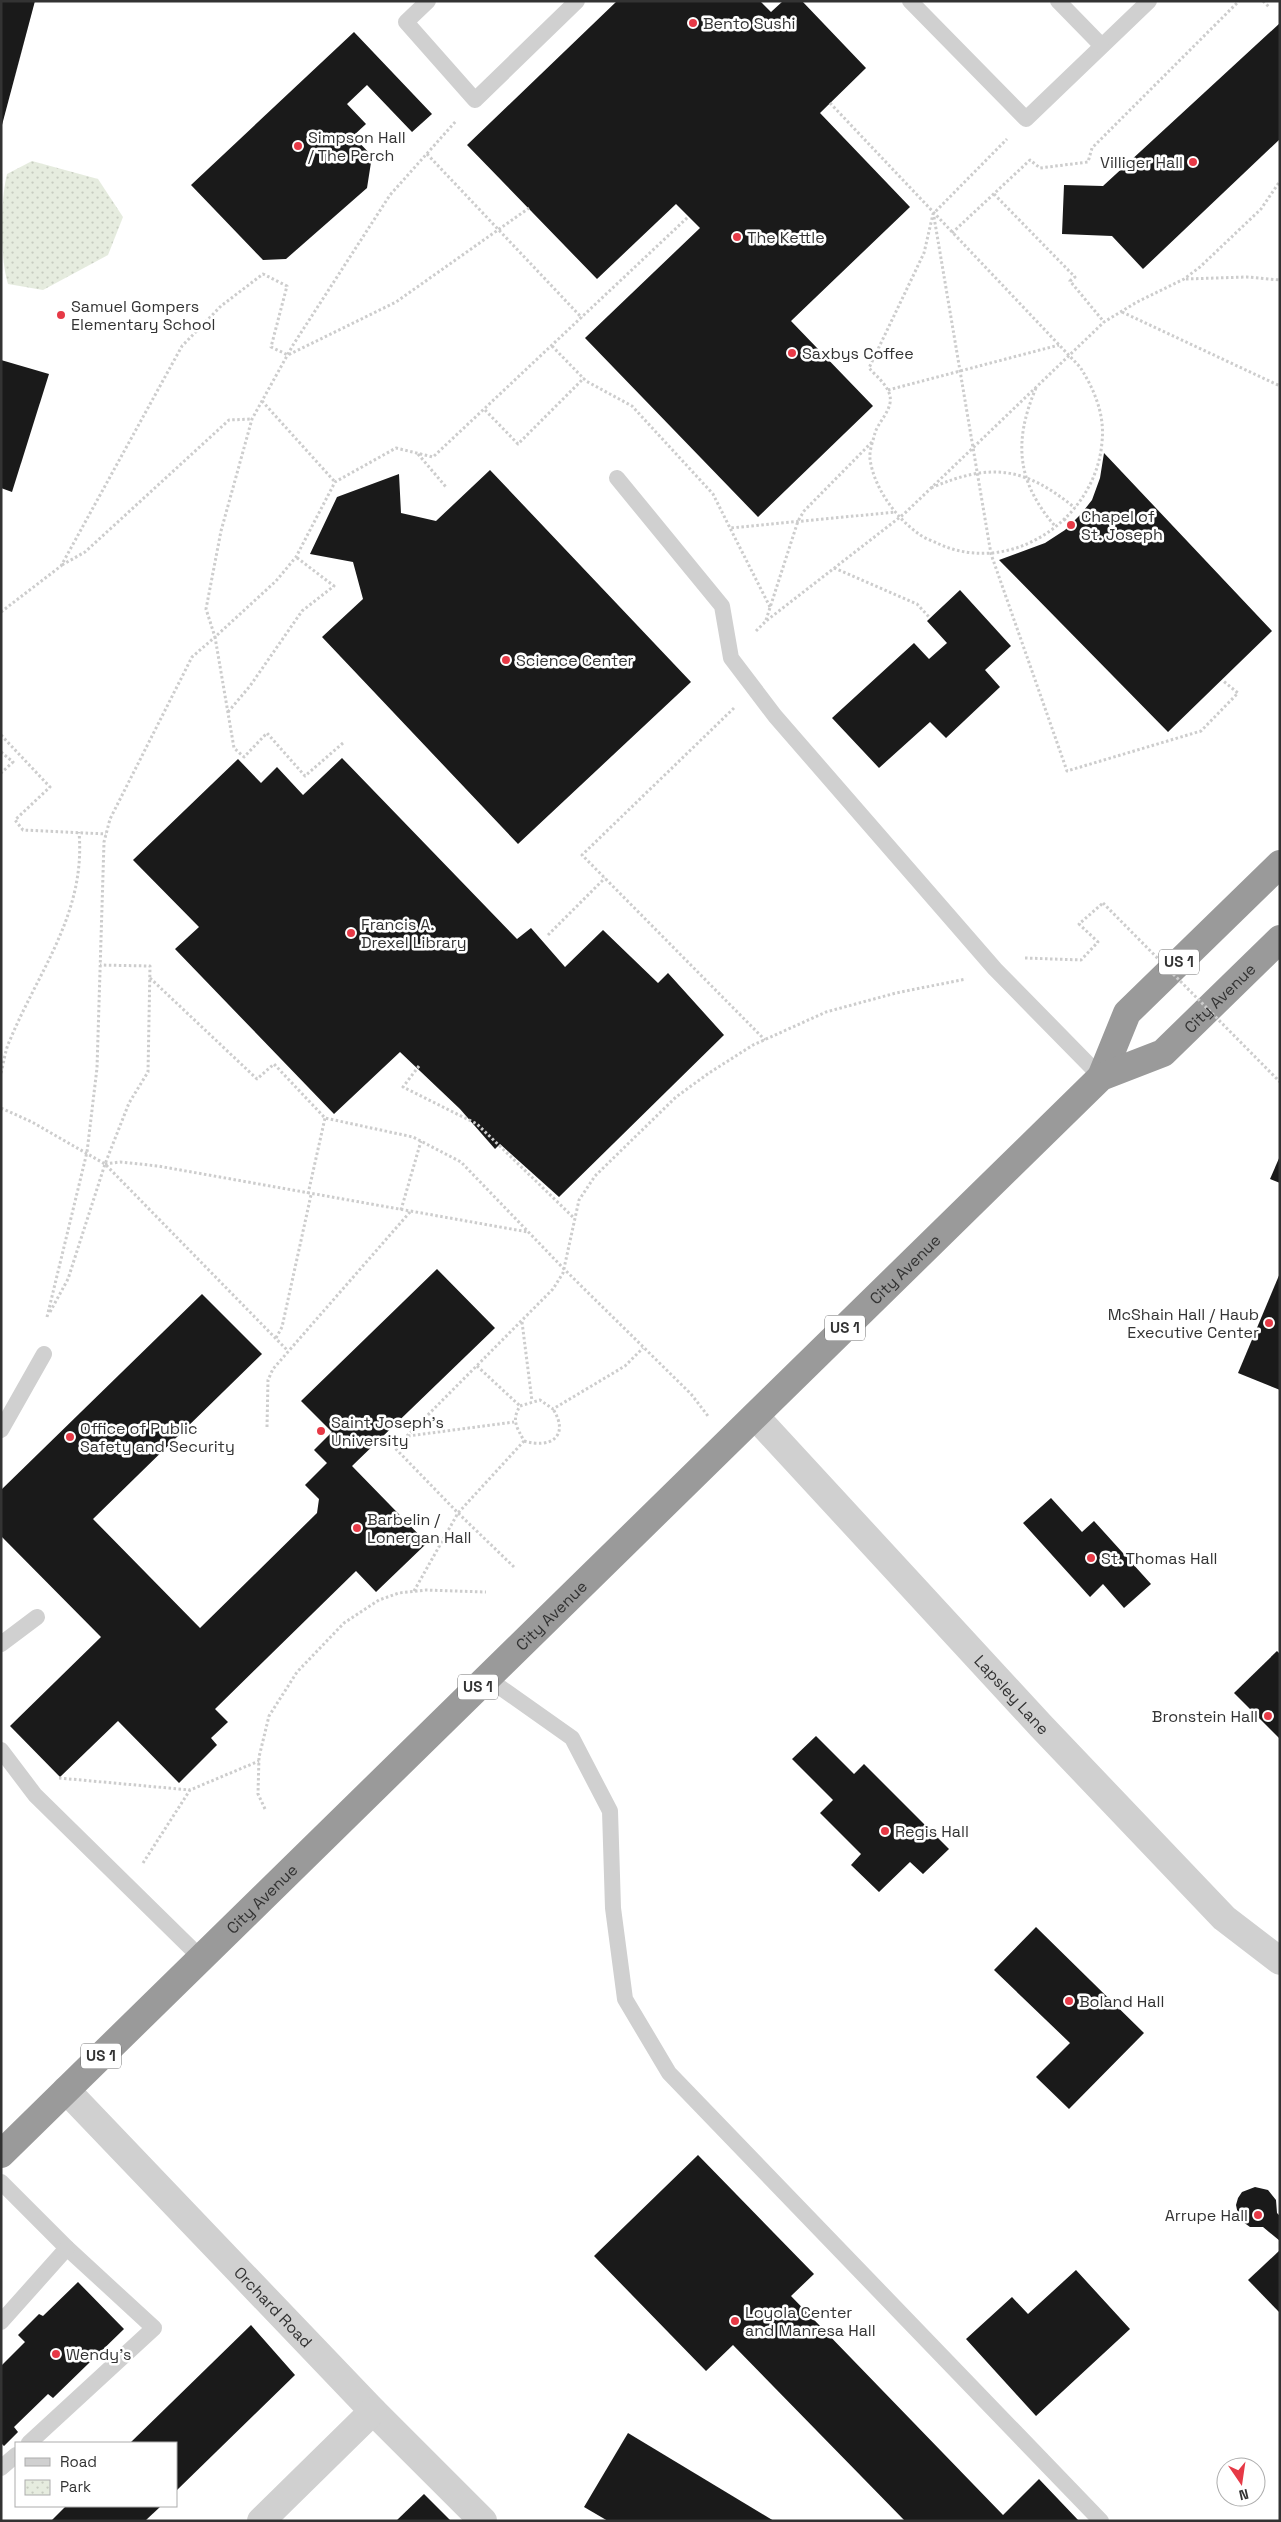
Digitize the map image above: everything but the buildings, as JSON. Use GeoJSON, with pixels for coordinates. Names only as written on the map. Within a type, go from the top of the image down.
{"type":"FeatureCollection","features":[{"type":"Feature","properties":{"kind":"highway","name":"City Avenue"},"geometry":{"type":"LineString","coordinates":[[1101,1077],[1127,1013],[1280,864]]}},
{"type":"Feature","properties":{"kind":"highway","name":"City Avenue"},"geometry":{"type":"LineString","coordinates":[[1,2154],[1101,1077],[1163,1053],[1280,939]]}},
{"type":"Feature","properties":{"kind":"street","name":"Lapsley Lane"},"geometry":{"type":"LineString","coordinates":[[755,1416],[1041,1726],[1224,1918],[1280,1961]]}},
{"type":"Feature","properties":{"kind":"street","name":"Orchard Road"},"geometry":{"type":"LineString","coordinates":[[66,2090],[373,2411],[483,2521]]}},
{"type":"Feature","properties":{"kind":"street"},"geometry":{"type":"LineString","coordinates":[[261,2521],[373,2411]]}},
{"type":"Feature","properties":{"kind":"lane"},"geometry":{"type":"LineString","coordinates":[[428,1],[406,22],[475,100],[577,1]]}},
{"type":"Feature","properties":{"kind":"lane"},"geometry":{"type":"LineString","coordinates":[[910,1],[1026,119],[1149,1]]}},
{"type":"Feature","properties":{"kind":"lane"},"geometry":{"type":"LineString","coordinates":[[1058,1],[1101,45]]}},
{"type":"Feature","properties":{"kind":"lane"},"geometry":{"type":"LineString","coordinates":[[617,478],[722,606],[731,658],[775,716],[995,969],[1101,1077]]}},
{"type":"Feature","properties":{"kind":"lane"},"geometry":{"type":"LineString","coordinates":[[1,1430],[44,1354]]}},
{"type":"Feature","properties":{"kind":"lane"},"geometry":{"type":"LineString","coordinates":[[1,1644],[37,1617]]}},
{"type":"Feature","properties":{"kind":"lane"},"geometry":{"type":"LineString","coordinates":[[487,1678],[572,1738],[610,1811],[613,1908],[625,1999],[669,2073],[1101,2521]]}},
{"type":"Feature","properties":{"kind":"lane"},"geometry":{"type":"LineString","coordinates":[[1,1750],[35,1795],[201,1958]]}},
{"type":"Feature","properties":{"kind":"lane"},"geometry":{"type":"LineString","coordinates":[[1,2182],[67,2248],[154,2328],[30,2442]]}},
{"type":"Feature","properties":{"kind":"lane"},"geometry":{"type":"LineString","coordinates":[[1,2322],[67,2248]]}},
{"type":"Feature","properties":{"kind":"lane"},"geometry":{"type":"LineString","coordinates":[[1,2468],[15,2456]]}},
{"type":"Feature","properties":{"kind":"path"},"geometry":{"type":"LineString","coordinates":[[952,233],[1030,160],[1040,168],[1088,162],[1092,148],[1240,1]]}},
{"type":"Feature","properties":{"kind":"path"},"geometry":{"type":"LineString","coordinates":[[1263,1],[1270,8]]}},
{"type":"Feature","properties":{"kind":"path"},"geometry":{"type":"LineString","coordinates":[[343,743],[305,776],[267,733],[244,757],[234,748],[215,637],[206,608],[221,531],[252,419],[288,355],[390,195],[475,100]]}},
{"type":"Feature","properties":{"kind":"path"},"geometry":{"type":"LineString","coordinates":[[830,103],[934,214],[952,233],[1060,345],[1080,367],[1096,391],[1103,440],[1096,473],[1090,487],[1075,508],[1055,526],[1023,546],[991,554],[950,549],[919,535],[900,517],[880,489],[870,458],[873,440],[890,402],[888,390],[869,368],[924,253],[934,214],[1026,119]]}},
{"type":"Feature","properties":{"kind":"path"},"geometry":{"type":"LineString","coordinates":[[427,154],[582,318]]}},
{"type":"Feature","properties":{"kind":"path"},"geometry":{"type":"LineString","coordinates":[[731,658],[766,621],[900,517],[1104,322],[1184,280],[1221,248],[1261,209],[1280,181]]}},
{"type":"Feature","properties":{"kind":"path"},"geometry":{"type":"LineString","coordinates":[[994,194],[1075,277],[1070,282],[1104,322]]}},
{"type":"Feature","properties":{"kind":"path"},"geometry":{"type":"LineString","coordinates":[[288,355],[396,302],[528,208]]}},
{"type":"Feature","properties":{"kind":"path"},"geometry":{"type":"LineString","coordinates":[[934,214],[991,554],[1067,771],[1201,732],[1238,693],[1222,680]]}},
{"type":"Feature","properties":{"kind":"path"},"geometry":{"type":"LineString","coordinates":[[44,1354],[47,1317],[87,1152],[97,1068],[106,834],[110,819],[192,656],[276,581],[296,557],[335,482],[396,448],[433,457],[688,217]]}},
{"type":"Feature","properties":{"kind":"path"},"geometry":{"type":"LineString","coordinates":[[61,566],[182,346],[221,306],[263,274],[287,286],[271,347],[288,355]]}},
{"type":"Feature","properties":{"kind":"path"},"geometry":{"type":"LineString","coordinates":[[1184,280],[1247,277],[1280,280]]}},
{"type":"Feature","properties":{"kind":"path"},"geometry":{"type":"LineString","coordinates":[[1121,312],[1280,386]]}},
{"type":"Feature","properties":{"kind":"path"},"geometry":{"type":"LineString","coordinates":[[888,390],[1060,345]]}},
{"type":"Feature","properties":{"kind":"path"},"geometry":{"type":"LineString","coordinates":[[552,346],[584,378],[632,406],[713,494],[770,607]]}},
{"type":"Feature","properties":{"kind":"path"},"geometry":{"type":"LineString","coordinates":[[485,410],[518,444],[584,378]]}},
{"type":"Feature","properties":{"kind":"path"},"geometry":{"type":"LineString","coordinates":[[1037,385],[1028,406],[1021,439],[1025,477],[1033,497],[1055,526]]}},
{"type":"Feature","properties":{"kind":"path"},"geometry":{"type":"LineString","coordinates":[[262,401],[335,482]]}},
{"type":"Feature","properties":{"kind":"path"},"geometry":{"type":"LineString","coordinates":[[1,612],[61,566],[85,552],[229,420],[252,419]]}},
{"type":"Feature","properties":{"kind":"path"},"geometry":{"type":"LineString","coordinates":[[766,621],[798,521],[804,511],[873,440]]}},
{"type":"Feature","properties":{"kind":"path"},"geometry":{"type":"LineString","coordinates":[[418,453],[446,487]]}},
{"type":"Feature","properties":{"kind":"path"},"geometry":{"type":"LineString","coordinates":[[928,489],[956,477],[978,472],[996,471],[1025,477],[1044,484],[1075,508]]}},
{"type":"Feature","properties":{"kind":"path"},"geometry":{"type":"LineString","coordinates":[[730,528],[896,512]]}},
{"type":"Feature","properties":{"kind":"path"},"geometry":{"type":"LineString","coordinates":[[1064,519],[1070,525]]}},
{"type":"Feature","properties":{"kind":"path"},"geometry":{"type":"LineString","coordinates":[[227,712],[255,679],[302,611],[334,586],[296,557]]}},
{"type":"Feature","properties":{"kind":"path"},"geometry":{"type":"LineString","coordinates":[[834,568],[917,604],[930,618]]}},
{"type":"Feature","properties":{"kind":"path"},"geometry":{"type":"LineString","coordinates":[[738,703],[582,855],[764,1040]]}},
{"type":"Feature","properties":{"kind":"path"},"geometry":{"type":"LineString","coordinates":[[1,735],[50,787],[15,820],[23,830],[106,834]]}},
{"type":"Feature","properties":{"kind":"path"},"geometry":{"type":"LineString","coordinates":[[1,752],[13,762],[1,773]]}},
{"type":"Feature","properties":{"kind":"path"},"geometry":{"type":"LineString","coordinates":[[1,1073],[9,1041],[43,975],[69,915],[81,857],[79,832]]}},
{"type":"Feature","properties":{"kind":"path"},"geometry":{"type":"LineString","coordinates":[[548,936],[605,878]]}},
{"type":"Feature","properties":{"kind":"path"},"geometry":{"type":"LineString","coordinates":[[514,1567],[458,1514],[395,1448],[553,1289],[564,1269],[579,1200],[595,1176],[676,1097],[709,1073],[764,1040],[826,1012],[912,990],[980,977],[995,969],[1025,958],[1082,960],[1098,942],[1079,924],[1103,903],[1280,1082]]}},
{"type":"Feature","properties":{"kind":"path"},"geometry":{"type":"LineString","coordinates":[[47,1317],[68,1279],[105,1164],[129,1102],[148,1072],[150,966],[100,965]]}},
{"type":"Feature","properties":{"kind":"path"},"geometry":{"type":"LineString","coordinates":[[150,978],[257,1079],[274,1064],[325,1118],[412,1137],[461,1162],[564,1269],[691,1394],[728,1443]]}},
{"type":"Feature","properties":{"kind":"path"},"geometry":{"type":"LineString","coordinates":[[419,1066],[403,1087],[477,1124],[574,1218]]}},
{"type":"Feature","properties":{"kind":"path"},"geometry":{"type":"LineString","coordinates":[[1,1108],[32,1122],[105,1164],[288,1351]]}},
{"type":"Feature","properties":{"kind":"path"},"geometry":{"type":"LineString","coordinates":[[276,1338],[282,1327],[325,1118]]}},
{"type":"Feature","properties":{"kind":"path"},"geometry":{"type":"LineString","coordinates":[[401,1210],[421,1141]]}},
{"type":"Feature","properties":{"kind":"path"},"geometry":{"type":"LineString","coordinates":[[105,1164],[120,1162],[158,1166],[529,1232]]}},
{"type":"Feature","properties":{"kind":"path"},"geometry":{"type":"LineString","coordinates":[[267,1427],[268,1380],[273,1369],[411,1212]]}},
{"type":"Feature","properties":{"kind":"path"},"geometry":{"type":"LineString","coordinates":[[522,1322],[532,1401]]}},
{"type":"Feature","properties":{"kind":"path"},"geometry":{"type":"LineString","coordinates":[[553,1409],[619,1370],[643,1348]]}},
{"type":"Feature","properties":{"kind":"path"},"geometry":{"type":"LineString","coordinates":[[477,1366],[520,1406]]}},
{"type":"Feature","properties":{"kind":"path"},"geometry":{"type":"LineString","coordinates":[[540,1400],[553,1409],[560,1424],[557,1437],[552,1441],[540,1444],[524,1441],[514,1422],[520,1406],[540,1400]]}},
{"type":"Feature","properties":{"kind":"path"},"geometry":{"type":"LineString","coordinates":[[408,1436],[514,1422]]}},
{"type":"Feature","properties":{"kind":"path"},"geometry":{"type":"LineString","coordinates":[[414,1591],[458,1514],[524,1441]]}},
{"type":"Feature","properties":{"kind":"path"},"geometry":{"type":"LineString","coordinates":[[265,1809],[258,1794],[259,1761],[270,1716],[297,1672],[344,1623],[379,1600],[414,1591],[486,1592]]}},
{"type":"Feature","properties":{"kind":"path"},"geometry":{"type":"LineString","coordinates":[[19,1774],[190,1790],[259,1761]]}},
{"type":"Feature","properties":{"kind":"path"},"geometry":{"type":"LineString","coordinates":[[140,1868],[190,1790]]}},
{"type":"Feature","properties":{"kind":"green space"},"geometry":{"type":"Polygon","coordinates":[[[32,161],[98,179],[123,217],[108,255],[43,290],[8,284],[3,260],[2,215],[7,174],[32,161]]]}},
{"type":"Feature","properties":{"kind":"place","name":"Bento Sushi"},"geometry":{"type":"Point","coordinates":[693,23]}},
{"type":"Feature","properties":{"kind":"place","name":"Simpson Hall / The Perch"},"geometry":{"type":"Point","coordinates":[298,146]}},
{"type":"Feature","properties":{"kind":"place","name":"Villiger Hall"},"geometry":{"type":"Point","coordinates":[1193,162]}},
{"type":"Feature","properties":{"kind":"place","name":"The Kettle"},"geometry":{"type":"Point","coordinates":[737,237]}},
{"type":"Feature","properties":{"kind":"place","name":"Samuel Gompers Elementary School"},"geometry":{"type":"Point","coordinates":[61,315]}},
{"type":"Feature","properties":{"kind":"place","name":"Saxbys Coffee"},"geometry":{"type":"Point","coordinates":[792,353]}},
{"type":"Feature","properties":{"kind":"place","name":"Chapel of St. Joseph"},"geometry":{"type":"Point","coordinates":[1071,525]}},
{"type":"Feature","properties":{"kind":"place","name":"Science Center"},"geometry":{"type":"Point","coordinates":[506,660]}},
{"type":"Feature","properties":{"kind":"place","name":"Francis A. Drexel Library"},"geometry":{"type":"Point","coordinates":[351,933]}},
{"type":"Feature","properties":{"kind":"place","name":"McShain Hall / Haub Executive Center"},"geometry":{"type":"Point","coordinates":[1269,1323]}},
{"type":"Feature","properties":{"kind":"place","name":"Saint Joseph's University"},"geometry":{"type":"Point","coordinates":[321,1431]}},
{"type":"Feature","properties":{"kind":"place","name":"Office of Public Safety and Security"},"geometry":{"type":"Point","coordinates":[70,1437]}},
{"type":"Feature","properties":{"kind":"place","name":"Barbelin / Lonergan Hall"},"geometry":{"type":"Point","coordinates":[357,1528]}},
{"type":"Feature","properties":{"kind":"place","name":"St. Thomas Hall"},"geometry":{"type":"Point","coordinates":[1091,1558]}},
{"type":"Feature","properties":{"kind":"place","name":"Bronstein Hall"},"geometry":{"type":"Point","coordinates":[1268,1716]}},
{"type":"Feature","properties":{"kind":"place","name":"Regis Hall"},"geometry":{"type":"Point","coordinates":[885,1831]}},
{"type":"Feature","properties":{"kind":"place","name":"Boland Hall"},"geometry":{"type":"Point","coordinates":[1069,2001]}},
{"type":"Feature","properties":{"kind":"place","name":"Arrupe Hall"},"geometry":{"type":"Point","coordinates":[1258,2215]}},
{"type":"Feature","properties":{"kind":"place","name":"Loyola Center and Manresa Hall"},"geometry":{"type":"Point","coordinates":[735,2321]}},
{"type":"Feature","properties":{"kind":"place","name":"Wendy's"},"geometry":{"type":"Point","coordinates":[56,2354]}}]}
